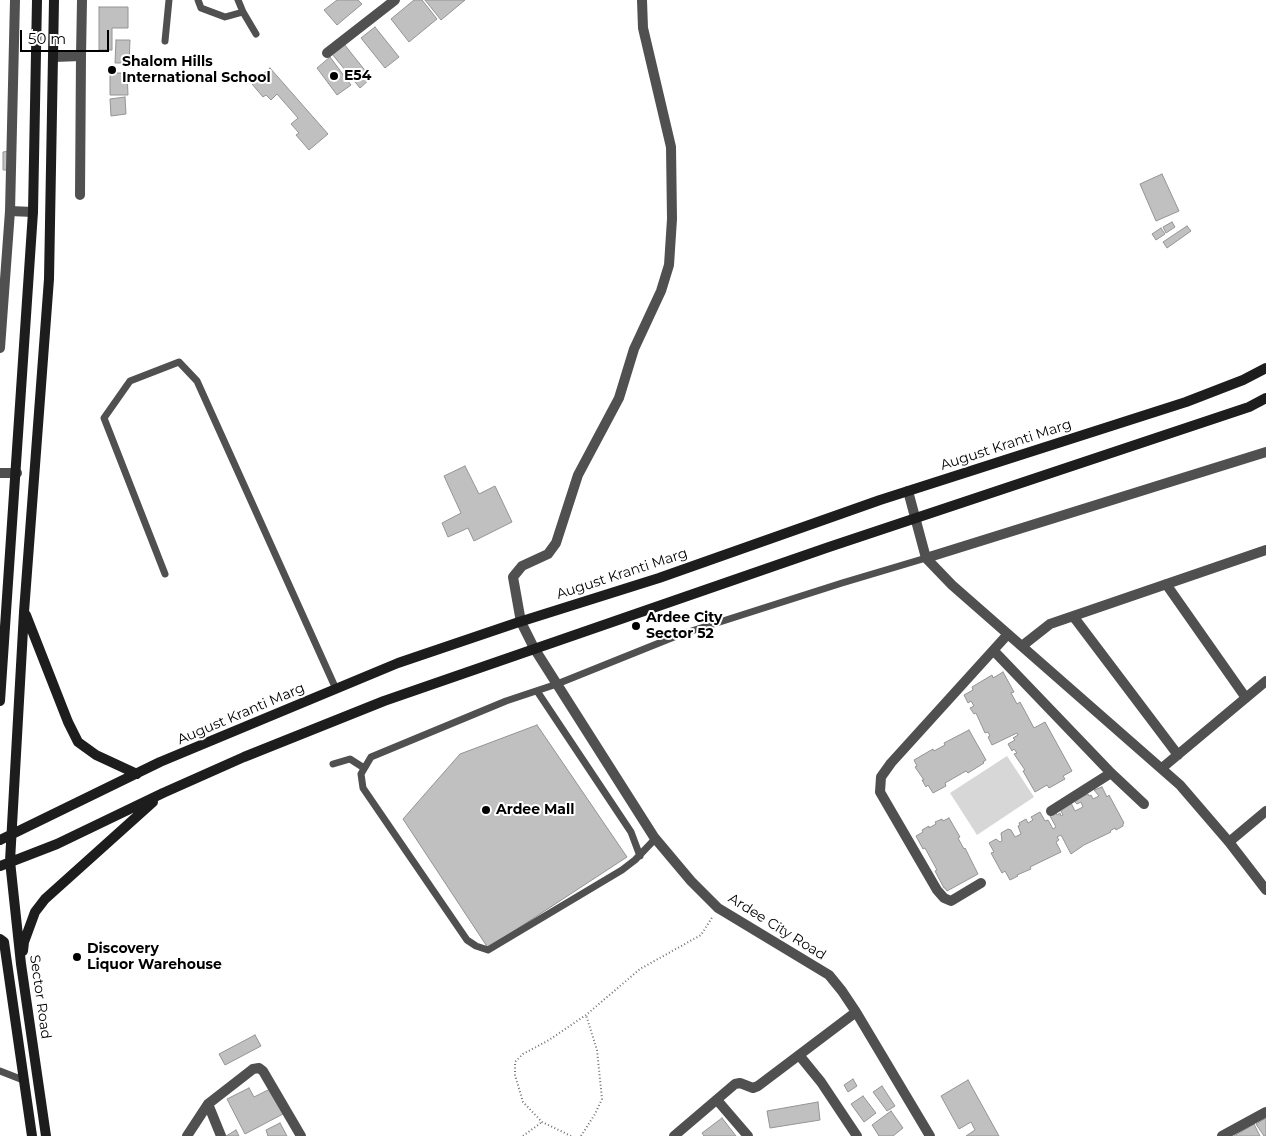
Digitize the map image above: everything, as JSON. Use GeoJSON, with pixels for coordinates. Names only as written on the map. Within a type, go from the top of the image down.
{"type":"FeatureCollection","features":[{"type":"Feature","properties":{"kind":"main road"},"geometry":{"type":"LineString","coordinates":[[0,702],[17,473],[33,212],[37,0]]}},
{"type":"Feature","properties":{"kind":"main road","name":"Sector Road"},"geometry":{"type":"LineString","coordinates":[[46,1136],[21,964],[10,861],[24,612],[49,279],[54,0]]}},
{"type":"Feature","properties":{"kind":"main road","name":"August Kranti Marg"},"geometry":{"type":"LineString","coordinates":[[0,840],[137,774],[398,663],[659,578],[908,492],[1186,402],[1243,380],[1266,368]]}},
{"type":"Feature","properties":{"kind":"main road"},"geometry":{"type":"LineString","coordinates":[[0,866],[57,844],[163,793],[244,757],[384,701],[914,518],[1249,407],[1265,400]]}},
{"type":"Feature","properties":{"kind":"main road"},"geometry":{"type":"LineString","coordinates":[[24,612],[68,722],[78,742],[96,755],[137,774]]}},
{"type":"Feature","properties":{"kind":"main road"},"geometry":{"type":"LineString","coordinates":[[21,964],[24,942],[35,912],[45,900],[163,793]]}},
{"type":"Feature","properties":{"kind":"main road","name":"Sector Road"},"geometry":{"type":"LineString","coordinates":[[0,939],[4,942],[32,1136]]}},
{"type":"Feature","properties":{"kind":"street"},"geometry":{"type":"LineString","coordinates":[[0,348],[4,210],[15,0]]}},
{"type":"Feature","properties":{"kind":"street"},"geometry":{"type":"LineString","coordinates":[[80,195],[82,0]]}},
{"type":"Feature","properties":{"kind":"street"},"geometry":{"type":"LineString","coordinates":[[327,53],[383,4],[395,0]]}},
{"type":"Feature","properties":{"kind":"street","name":"Ardee City Road"},"geometry":{"type":"LineString","coordinates":[[642,0],[643,28],[671,146],[672,219],[669,265],[661,291],[634,349],[619,398],[578,475],[556,543],[548,554],[522,566],[513,577],[521,622],[534,648],[655,839],[691,881],[718,908],[829,976],[856,1012],[930,1136]]}},
{"type":"Feature","properties":{"kind":"street"},"geometry":{"type":"LineString","coordinates":[[54,57],[81,56]]}},
{"type":"Feature","properties":{"kind":"street"},"geometry":{"type":"LineString","coordinates":[[4,210],[33,212]]}},
{"type":"Feature","properties":{"kind":"street"},"geometry":{"type":"LineString","coordinates":[[926,558],[1266,452]]}},
{"type":"Feature","properties":{"kind":"street"},"geometry":{"type":"LineString","coordinates":[[0,473],[17,473]]}},
{"type":"Feature","properties":{"kind":"street"},"geometry":{"type":"LineString","coordinates":[[908,492],[926,558],[952,585],[1162,768],[1229,842],[1266,890]]}},
{"type":"Feature","properties":{"kind":"street"},"geometry":{"type":"LineString","coordinates":[[1022,646],[1050,624],[1266,550]]}},
{"type":"Feature","properties":{"kind":"street"},"geometry":{"type":"LineString","coordinates":[[1166,584],[1246,698]]}},
{"type":"Feature","properties":{"kind":"street"},"geometry":{"type":"LineString","coordinates":[[1073,616],[1178,754]]}},
{"type":"Feature","properties":{"kind":"street"},"geometry":{"type":"LineString","coordinates":[[982,883],[951,901],[944,898],[937,890],[880,792],[881,777],[891,762],[1008,634]]}},
{"type":"Feature","properties":{"kind":"street"},"geometry":{"type":"LineString","coordinates":[[994,651],[1144,804]]}},
{"type":"Feature","properties":{"kind":"street"},"geometry":{"type":"LineString","coordinates":[[1162,768],[1266,681]]}},
{"type":"Feature","properties":{"kind":"street"},"geometry":{"type":"LineString","coordinates":[[1051,811],[1112,773]]}},
{"type":"Feature","properties":{"kind":"street"},"geometry":{"type":"LineString","coordinates":[[1229,842],[1266,811]]}},
{"type":"Feature","properties":{"kind":"street"},"geometry":{"type":"LineString","coordinates":[[674,1136],[735,1084],[740,1083],[753,1088],[758,1086],[856,1012]]}},
{"type":"Feature","properties":{"kind":"street"},"geometry":{"type":"LineString","coordinates":[[800,1055],[821,1082],[857,1136]]}},
{"type":"Feature","properties":{"kind":"street"},"geometry":{"type":"LineString","coordinates":[[187,1136],[208,1104],[253,1069],[259,1068],[264,1071],[301,1136]]}},
{"type":"Feature","properties":{"kind":"street"},"geometry":{"type":"LineString","coordinates":[[717,1100],[748,1136]]}},
{"type":"Feature","properties":{"kind":"street"},"geometry":{"type":"LineString","coordinates":[[208,1104],[221,1136]]}},
{"type":"Feature","properties":{"kind":"street"},"geometry":{"type":"LineString","coordinates":[[1222,1136],[1266,1112]]}},
{"type":"Feature","properties":{"kind":"lane"},"geometry":{"type":"LineString","coordinates":[[164,41],[168,0]]}},
{"type":"Feature","properties":{"kind":"lane"},"geometry":{"type":"LineString","coordinates":[[198,0],[201,8],[225,17],[243,12]]}},
{"type":"Feature","properties":{"kind":"lane"},"geometry":{"type":"LineString","coordinates":[[238,0],[256,34]]}},
{"type":"Feature","properties":{"kind":"lane"},"geometry":{"type":"LineString","coordinates":[[165,574],[104,418],[130,381],[179,362],[197,381],[336,689]]}},
{"type":"Feature","properties":{"kind":"lane"},"geometry":{"type":"LineString","coordinates":[[655,839],[640,856],[622,870],[488,950],[476,946],[467,940],[368,796],[363,788],[361,774],[371,757],[506,701],[557,684],[679,636],[926,558]]}},
{"type":"Feature","properties":{"kind":"lane"},"geometry":{"type":"LineString","coordinates":[[537,691],[630,832],[640,856]]}},
{"type":"Feature","properties":{"kind":"lane"},"geometry":{"type":"LineString","coordinates":[[333,764],[350,759],[364,768]]}},
{"type":"Feature","properties":{"kind":"lane"},"geometry":{"type":"LineString","coordinates":[[0,1071],[23,1080]]}},
{"type":"Feature","properties":{"kind":"path"},"geometry":{"type":"LineString","coordinates":[[571,1136],[542,1122],[523,1102],[515,1075],[515,1062],[524,1054],[550,1040],[586,1015],[640,969],[700,935],[718,908]]}},
{"type":"Feature","properties":{"kind":"path"},"geometry":{"type":"LineString","coordinates":[[580,1136],[595,1114],[602,1099],[598,1050],[586,1015]]}},
{"type":"Feature","properties":{"kind":"path"},"geometry":{"type":"LineString","coordinates":[[523,1136],[542,1122]]}},
{"type":"Feature","properties":{"kind":"shaded area"},"geometry":{"type":"Polygon","coordinates":[[[1007,756],[1034,797],[977,835],[950,793],[1007,756]]]}},
{"type":"Feature","properties":{"kind":"building"},"geometry":{"type":"Polygon","coordinates":[[[337,0],[358,0],[362,4],[337,25],[324,10],[337,0]]]}},
{"type":"Feature","properties":{"kind":"building"},"geometry":{"type":"Polygon","coordinates":[[[414,0],[422,0],[437,19],[409,42],[391,19],[414,0]]]}},
{"type":"Feature","properties":{"kind":"building"},"geometry":{"type":"Polygon","coordinates":[[[425,0],[465,0],[441,20],[425,0]]]}},
{"type":"Feature","properties":{"kind":"building"},"geometry":{"type":"Polygon","coordinates":[[[99,7],[128,7],[128,28],[112,28],[112,50],[99,50],[99,7]]]}},
{"type":"Feature","properties":{"kind":"building"},"geometry":{"type":"Polygon","coordinates":[[[375,27],[399,57],[385,68],[361,38],[375,27]]]}},
{"type":"Feature","properties":{"kind":"building"},"geometry":{"type":"Polygon","coordinates":[[[116,40],[130,40],[129,63],[115,63],[116,40]]]}},
{"type":"Feature","properties":{"kind":"building"},"geometry":{"type":"Polygon","coordinates":[[[344,44],[371,78],[360,88],[332,54],[344,44]]]}},
{"type":"Feature","properties":{"kind":"building","name":"E54"},"geometry":{"type":"Polygon","coordinates":[[[330,57],[351,85],[337,95],[317,68],[330,57]]]}},
{"type":"Feature","properties":{"kind":"building"},"geometry":{"type":"Polygon","coordinates":[[[270,68],[328,134],[309,150],[296,135],[299,133],[291,124],[298,118],[277,94],[271,100],[266,95],[263,97],[252,84],[270,68]]]}},
{"type":"Feature","properties":{"kind":"building"},"geometry":{"type":"Polygon","coordinates":[[[110,73],[127,73],[128,95],[110,95],[110,73]]]}},
{"type":"Feature","properties":{"kind":"building"},"geometry":{"type":"Polygon","coordinates":[[[125,97],[126,114],[111,116],[110,99],[125,97]]]}},
{"type":"Feature","properties":{"kind":"building"},"geometry":{"type":"Polygon","coordinates":[[[9,151],[9,170],[3,170],[3,152],[9,151]]]}},
{"type":"Feature","properties":{"kind":"building"},"geometry":{"type":"Polygon","coordinates":[[[1162,174],[1179,211],[1156,221],[1140,184],[1162,174]]]}},
{"type":"Feature","properties":{"kind":"building"},"geometry":{"type":"Polygon","coordinates":[[[1172,222],[1175,227],[1166,233],[1163,227],[1172,222]]]}},
{"type":"Feature","properties":{"kind":"building"},"geometry":{"type":"Polygon","coordinates":[[[1187,226],[1191,231],[1167,248],[1163,242],[1187,226]]]}},
{"type":"Feature","properties":{"kind":"building"},"geometry":{"type":"Polygon","coordinates":[[[1161,228],[1165,234],[1156,240],[1152,234],[1161,228]]]}},
{"type":"Feature","properties":{"kind":"building"},"geometry":{"type":"Polygon","coordinates":[[[465,466],[479,494],[495,486],[512,522],[474,541],[468,528],[448,537],[442,523],[461,513],[444,476],[465,466]]]}},
{"type":"Feature","properties":{"kind":"building"},"geometry":{"type":"Polygon","coordinates":[[[1003,672],[1014,692],[1011,693],[1017,704],[1020,702],[1034,728],[1045,722],[1072,771],[1063,776],[1065,779],[1049,788],[1047,785],[1035,792],[1023,771],[1025,770],[1014,754],[1017,753],[1014,749],[1012,751],[1008,744],[1015,740],[1013,738],[1018,735],[1017,733],[992,745],[988,732],[985,733],[976,713],[974,714],[970,708],[974,706],[971,701],[968,703],[964,695],[973,690],[972,687],[992,675],[993,678],[1003,672]]]}},
{"type":"Feature","properties":{"kind":"building"},"geometry":{"type":"Polygon","coordinates":[[[537,725],[627,857],[488,948],[403,819],[460,754],[537,725]]]}},
{"type":"Feature","properties":{"kind":"building"},"geometry":{"type":"Polygon","coordinates":[[[969,730],[986,760],[968,773],[966,771],[945,783],[946,786],[933,793],[928,785],[926,787],[922,780],[924,780],[915,767],[917,766],[914,760],[933,749],[934,751],[945,745],[944,743],[969,730]]]}},
{"type":"Feature","properties":{"kind":"building"},"geometry":{"type":"Polygon","coordinates":[[[1102,787],[1107,797],[1109,795],[1124,823],[1123,826],[1116,830],[1115,828],[1071,854],[1061,835],[1057,837],[1059,840],[1056,842],[1061,852],[1030,867],[1031,869],[1010,880],[1005,871],[1002,873],[991,853],[994,852],[989,843],[996,839],[1000,842],[1002,841],[1001,833],[1008,829],[1011,830],[1015,837],[1021,834],[1018,826],[1020,825],[1019,823],[1026,819],[1028,823],[1033,820],[1031,817],[1040,812],[1053,829],[1056,827],[1050,816],[1056,813],[1057,815],[1060,813],[1061,816],[1063,815],[1060,809],[1071,803],[1075,811],[1083,807],[1081,802],[1077,804],[1074,801],[1088,794],[1093,799],[1099,796],[1094,790],[1102,787]]]}},
{"type":"Feature","properties":{"kind":"building"},"geometry":{"type":"Polygon","coordinates":[[[949,818],[978,874],[947,891],[935,871],[937,870],[925,848],[923,849],[916,836],[923,832],[922,830],[936,824],[935,822],[949,818]]]}},
{"type":"Feature","properties":{"kind":"building"},"geometry":{"type":"Polygon","coordinates":[[[255,1035],[261,1046],[225,1065],[219,1054],[255,1035]]]}},
{"type":"Feature","properties":{"kind":"building"},"geometry":{"type":"Polygon","coordinates":[[[853,1079],[857,1086],[848,1092],[844,1085],[853,1079]]]}},
{"type":"Feature","properties":{"kind":"building"},"geometry":{"type":"Polygon","coordinates":[[[968,1080],[999,1136],[966,1136],[975,1130],[971,1122],[959,1129],[941,1096],[968,1080]]]}},
{"type":"Feature","properties":{"kind":"building"},"geometry":{"type":"Polygon","coordinates":[[[882,1086],[895,1106],[887,1111],[873,1092],[882,1086]]]}},
{"type":"Feature","properties":{"kind":"building"},"geometry":{"type":"Polygon","coordinates":[[[249,1088],[254,1097],[270,1089],[283,1114],[245,1134],[227,1099],[249,1088]]]}},
{"type":"Feature","properties":{"kind":"building"},"geometry":{"type":"Polygon","coordinates":[[[863,1096],[876,1113],[864,1122],[851,1104],[863,1096]]]}},
{"type":"Feature","properties":{"kind":"building"},"geometry":{"type":"Polygon","coordinates":[[[818,1102],[820,1120],[770,1128],[767,1111],[818,1102]]]}},
{"type":"Feature","properties":{"kind":"building"},"geometry":{"type":"Polygon","coordinates":[[[891,1111],[903,1128],[893,1136],[879,1136],[872,1125],[891,1111]]]}},
{"type":"Feature","properties":{"kind":"building"},"geometry":{"type":"Polygon","coordinates":[[[722,1118],[736,1136],[704,1136],[702,1133],[722,1118]]]}},
{"type":"Feature","properties":{"kind":"building"},"geometry":{"type":"Polygon","coordinates":[[[1266,1118],[1266,1136],[1264,1136],[1256,1124],[1266,1118]]]}},
{"type":"Feature","properties":{"kind":"building"},"geometry":{"type":"Polygon","coordinates":[[[280,1123],[287,1136],[268,1136],[266,1130],[280,1123]]]}},
{"type":"Feature","properties":{"kind":"building"},"geometry":{"type":"Polygon","coordinates":[[[1254,1124],[1260,1136],[1234,1136],[1254,1124]]]}},
{"type":"Feature","properties":{"kind":"building"},"geometry":{"type":"Polygon","coordinates":[[[236,1130],[239,1136],[226,1136],[236,1130]]]}},
{"type":"Feature","properties":{"kind":"place","name":"Shalom Hills International School"},"geometry":{"type":"Point","coordinates":[112,70]}},
{"type":"Feature","properties":{"kind":"place","name":"E54"},"geometry":{"type":"Point","coordinates":[334,76]}},
{"type":"Feature","properties":{"kind":"place","name":"Ardee City Sector 52"},"geometry":{"type":"Point","coordinates":[636,626]}},
{"type":"Feature","properties":{"kind":"place","name":"Ardee Mall"},"geometry":{"type":"Point","coordinates":[486,810]}},
{"type":"Feature","properties":{"kind":"place","name":"Discovery Liquor Warehouse"},"geometry":{"type":"Point","coordinates":[77,957]}}]}
